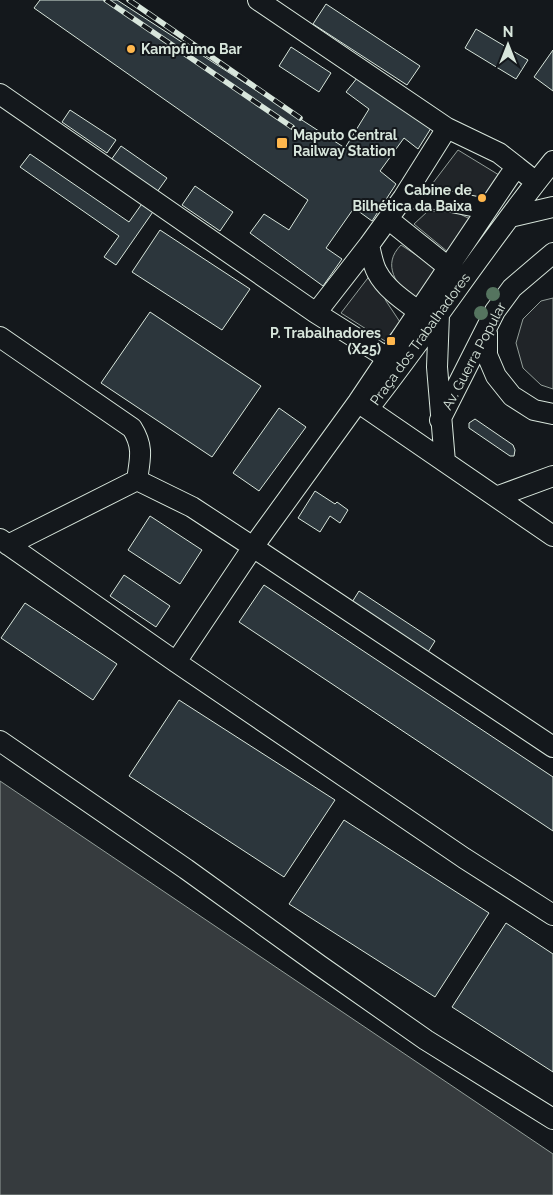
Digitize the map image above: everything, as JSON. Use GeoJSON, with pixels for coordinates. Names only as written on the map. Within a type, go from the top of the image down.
{"type":"FeatureCollection","features":[{"type":"Feature","properties":{"kind":"street"},"geometry":{"type":"LineString","coordinates":[[258,0],[448,128],[499,153],[535,184]]}},
{"type":"Feature","properties":{"kind":"street"},"geometry":{"type":"LineString","coordinates":[[0,94],[316,312],[386,357]]}},
{"type":"Feature","properties":{"kind":"street"},"geometry":{"type":"LineString","coordinates":[[316,312],[388,219],[448,128]]}},
{"type":"Feature","properties":{"kind":"street","name":"Praça dos Trabalhadores"},"geometry":{"type":"LineString","coordinates":[[553,162],[510,217],[412,353],[363,406],[553,536]]}},
{"type":"Feature","properties":{"kind":"street"},"geometry":{"type":"LineString","coordinates":[[176,662],[253,547],[363,406],[386,357],[517,167]]}},
{"type":"Feature","properties":{"kind":"street"},"geometry":{"type":"LineString","coordinates":[[403,198],[437,199],[487,209]]}},
{"type":"Feature","properties":{"kind":"street"},"geometry":{"type":"LineString","coordinates":[[510,217],[553,207]]}},
{"type":"Feature","properties":{"kind":"street"},"geometry":{"type":"LineString","coordinates":[[388,219],[448,267]]}},
{"type":"Feature","properties":{"kind":"street"},"geometry":{"type":"LineString","coordinates":[[369,245],[377,272],[382,279],[394,293],[418,311]]}},
{"type":"Feature","properties":{"kind":"street","name":"Av. Guerra Popular"},"geometry":{"type":"LineString","coordinates":[[440,420],[495,311],[512,288],[553,253]]}},
{"type":"Feature","properties":{"kind":"street"},"geometry":{"type":"LineString","coordinates":[[531,272],[553,269]]}},
{"type":"Feature","properties":{"kind":"street","name":"Av. Guerra Popular"},"geometry":{"type":"LineString","coordinates":[[440,312],[437,367],[445,462]]}},
{"type":"Feature","properties":{"kind":"street"},"geometry":{"type":"LineString","coordinates":[[487,328],[487,355],[496,376],[512,396],[534,410],[553,414]]}},
{"type":"Feature","properties":{"kind":"street"},"geometry":{"type":"LineString","coordinates":[[0,337],[132,428],[142,450],[138,480]]}},
{"type":"Feature","properties":{"kind":"street"},"geometry":{"type":"LineString","coordinates":[[496,497],[551,476]]}},
{"type":"Feature","properties":{"kind":"street"},"geometry":{"type":"LineString","coordinates":[[4,542],[138,480]]}},
{"type":"Feature","properties":{"kind":"street"},"geometry":{"type":"LineString","coordinates":[[138,480],[192,507],[553,747]]}},
{"type":"Feature","properties":{"kind":"street"},"geometry":{"type":"LineString","coordinates":[[4,542],[176,662],[464,858],[553,915]]}},
{"type":"Feature","properties":{"kind":"street"},"geometry":{"type":"LineString","coordinates":[[0,741],[186,869],[311,960],[426,1040],[553,1119]]}},
{"type":"Feature","properties":{"kind":"shaded area"},"geometry":{"type":"Polygon","coordinates":[[[458,150],[499,175],[482,201],[423,196],[458,150]]]}},
{"type":"Feature","properties":{"kind":"shaded area"},"geometry":{"type":"Polygon","coordinates":[[[428,211],[456,212],[470,219],[448,252],[414,224],[428,211]]]}},
{"type":"Feature","properties":{"kind":"shaded area"},"geometry":{"type":"Polygon","coordinates":[[[401,245],[433,266],[435,272],[413,301],[397,282],[392,267],[395,252],[401,245]]]}},
{"type":"Feature","properties":{"kind":"shaded area"},"geometry":{"type":"Polygon","coordinates":[[[374,270],[386,301],[400,322],[385,341],[341,313],[374,270]]]}},
{"type":"Feature","properties":{"kind":"shaded area"},"geometry":{"type":"Polygon","coordinates":[[[553,298],[553,389],[541,385],[523,368],[516,343],[523,319],[541,301],[553,298]]]}},
{"type":"Feature","properties":{"kind":"shaded area"},"geometry":{"type":"Polygon","coordinates":[[[0,781],[553,1154],[553,1195],[0,1195],[0,781]]]}},
{"type":"Feature","properties":{"kind":"building","name":"Maputo Central Railway Station"},"geometry":{"type":"Polygon","coordinates":[[[40,0],[117,0],[345,148],[369,109],[346,92],[365,68],[438,117],[418,149],[404,138],[380,171],[396,184],[372,221],[354,208],[326,248],[342,259],[323,286],[250,233],[264,214],[289,230],[308,200],[34,8],[40,0]]]}},
{"type":"Feature","properties":{"kind":"building"},"geometry":{"type":"Polygon","coordinates":[[[326,4],[420,66],[407,85],[313,24],[326,4]]]}},
{"type":"Feature","properties":{"kind":"building"},"geometry":{"type":"Polygon","coordinates":[[[476,29],[528,60],[516,79],[465,48],[476,29]]]}},
{"type":"Feature","properties":{"kind":"building"},"geometry":{"type":"Polygon","coordinates":[[[291,47],[331,73],[319,92],[279,66],[291,47]]]}},
{"type":"Feature","properties":{"kind":"building"},"geometry":{"type":"Polygon","coordinates":[[[553,50],[553,91],[534,77],[553,50]]]}},
{"type":"Feature","properties":{"kind":"building"},"geometry":{"type":"Polygon","coordinates":[[[70,110],[116,140],[107,153],[62,122],[70,110]]]}},
{"type":"Feature","properties":{"kind":"building"},"geometry":{"type":"Polygon","coordinates":[[[121,146],[167,178],[157,192],[111,160],[121,146]]]}},
{"type":"Feature","properties":{"kind":"building"},"geometry":{"type":"Polygon","coordinates":[[[30,154],[129,222],[146,198],[157,206],[116,265],[104,257],[119,236],[20,167],[30,154]]]}},
{"type":"Feature","properties":{"kind":"building"},"geometry":{"type":"Polygon","coordinates":[[[195,186],[233,212],[220,231],[182,205],[195,186]]]}},
{"type":"Feature","properties":{"kind":"building"},"geometry":{"type":"Polygon","coordinates":[[[160,230],[250,289],[222,330],[132,272],[160,230]]]}},
{"type":"Feature","properties":{"kind":"building"},"geometry":{"type":"Polygon","coordinates":[[[150,312],[261,386],[212,457],[101,383],[150,312]]]}},
{"type":"Feature","properties":{"kind":"building"},"geometry":{"type":"Polygon","coordinates":[[[279,408],[306,427],[259,491],[233,473],[279,408]]]}},
{"type":"Feature","properties":{"kind":"building"},"geometry":{"type":"Polygon","coordinates":[[[475,419],[513,445],[515,450],[514,456],[510,456],[469,428],[469,423],[475,419]]]}},
{"type":"Feature","properties":{"kind":"building"},"geometry":{"type":"Polygon","coordinates":[[[315,491],[348,510],[340,523],[330,516],[320,532],[298,518],[315,491]]]}},
{"type":"Feature","properties":{"kind":"building"},"geometry":{"type":"Polygon","coordinates":[[[150,516],[202,550],[180,584],[128,550],[150,516]]]}},
{"type":"Feature","properties":{"kind":"building"},"geometry":{"type":"Polygon","coordinates":[[[124,575],[170,606],[156,627],[110,596],[124,575]]]}},
{"type":"Feature","properties":{"kind":"building"},"geometry":{"type":"Polygon","coordinates":[[[264,585],[553,777],[553,831],[239,622],[264,585]]]}},
{"type":"Feature","properties":{"kind":"building"},"geometry":{"type":"Polygon","coordinates":[[[359,591],[435,641],[425,657],[349,607],[359,591]]]}},
{"type":"Feature","properties":{"kind":"building"},"geometry":{"type":"Polygon","coordinates":[[[25,603],[117,664],[93,700],[1,638],[25,603]]]}},
{"type":"Feature","properties":{"kind":"building"},"geometry":{"type":"Polygon","coordinates":[[[179,700],[335,800],[284,877],[129,776],[179,700]]]}},
{"type":"Feature","properties":{"kind":"building"},"geometry":{"type":"Polygon","coordinates":[[[344,820],[489,913],[435,997],[289,904],[344,820]]]}},
{"type":"Feature","properties":{"kind":"building"},"geometry":{"type":"Polygon","coordinates":[[[506,923],[553,954],[553,1072],[452,1007],[506,923]]]}},
{"type":"Feature","properties":{"kind":"railway"},"geometry":{"type":"LineString","coordinates":[[106,0],[292,127]]}},
{"type":"Feature","properties":{"kind":"railway"},"geometry":{"type":"LineString","coordinates":[[129,0],[300,118]]}},
{"type":"Feature","properties":{"kind":"place","name":"Kampfumo Bar"},"geometry":{"type":"Point","coordinates":[131,49]}},
{"type":"Feature","properties":{"kind":"place","name":"Maputo Central Railway Station"},"geometry":{"type":"Point","coordinates":[282,143]}},
{"type":"Feature","properties":{"kind":"place","name":"Cabine de Bilhética da Baixa"},"geometry":{"type":"Point","coordinates":[482,198]}},
{"type":"Feature","properties":{"kind":"place","name":"P. Trabalhadores (X25)"},"geometry":{"type":"Point","coordinates":[391,341]}}]}
